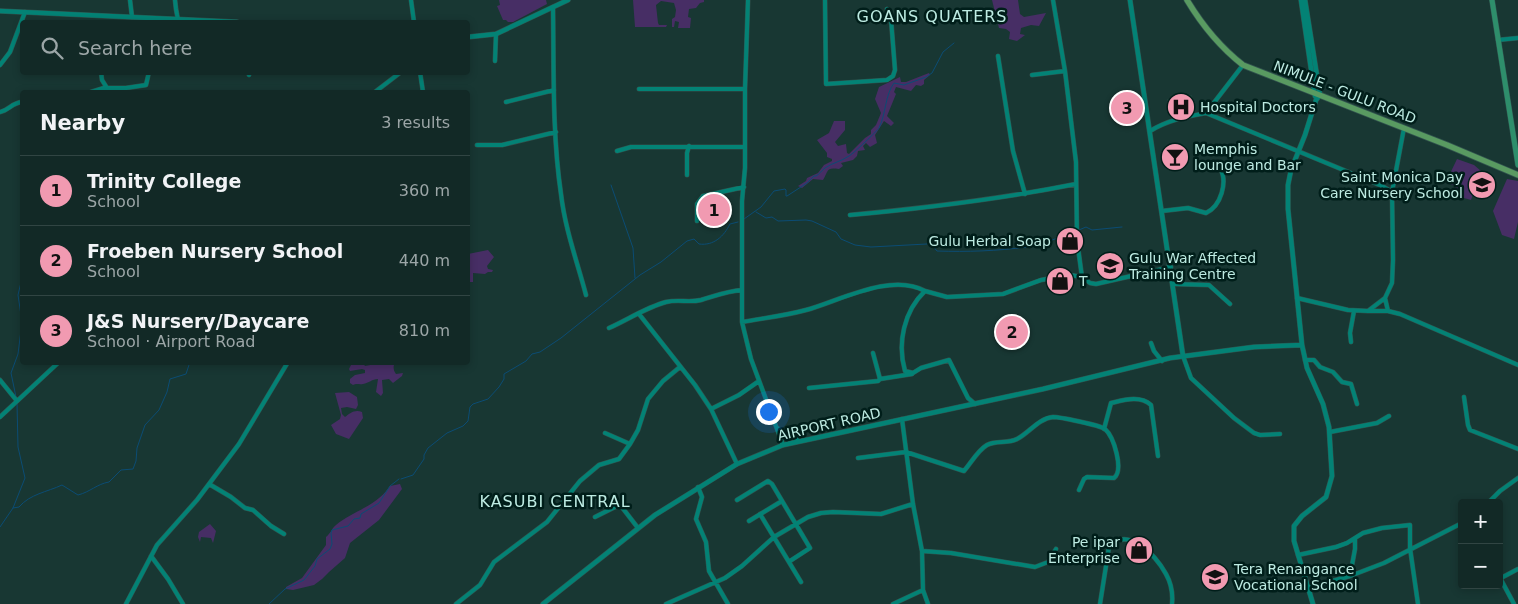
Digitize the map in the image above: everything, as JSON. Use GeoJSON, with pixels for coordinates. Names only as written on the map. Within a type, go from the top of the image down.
{"type":"FeatureCollection","features":[{"type":"Feature","properties":{"kind":"main road","name":"NIMULE - GULU ROAD"},"geometry":{"type":"LineString","coordinates":[[1187,0],[1219,44],[1243,65],[1518,175]]}},
{"type":"Feature","properties":{"kind":"main road"},"geometry":{"type":"LineString","coordinates":[[1492,0],[1518,165]]}},
{"type":"Feature","properties":{"kind":"street"},"geometry":{"type":"LineString","coordinates":[[130,0],[130,17]]}},
{"type":"Feature","properties":{"kind":"street"},"geometry":{"type":"LineString","coordinates":[[176,0],[179,20]]}},
{"type":"Feature","properties":{"kind":"street"},"geometry":{"type":"LineString","coordinates":[[412,0],[414,20]]}},
{"type":"Feature","properties":{"kind":"street"},"geometry":{"type":"LineString","coordinates":[[470,37],[496,34],[553,7],[559,2],[568,0]]}},
{"type":"Feature","properties":{"kind":"street"},"geometry":{"type":"LineString","coordinates":[[748,0],[744,188],[742,202],[742,322],[746,343],[783,445]]}},
{"type":"Feature","properties":{"kind":"street"},"geometry":{"type":"LineString","coordinates":[[825,0],[826,84],[887,80],[893,76],[895,70],[891,19],[887,9]]}},
{"type":"Feature","properties":{"kind":"street"},"geometry":{"type":"LineString","coordinates":[[1053,0],[1065,71],[1076,169],[1077,240],[1082,277]]}},
{"type":"Feature","properties":{"kind":"street"},"geometry":{"type":"LineString","coordinates":[[1130,0],[1174,284],[1183,356],[1196,383],[1234,418],[1254,433],[1260,435],[1280,434]]}},
{"type":"Feature","properties":{"kind":"street"},"geometry":{"type":"LineString","coordinates":[[1300,0],[1317,96]]}},
{"type":"Feature","properties":{"kind":"street"},"geometry":{"type":"LineString","coordinates":[[1305,0],[1317,96],[1290,175],[1288,199],[1302,345],[1310,376],[1323,404],[1330,432],[1332,482],[1328,495],[1324,500],[1302,516],[1294,526],[1293,534],[1298,555],[1313,604]]}},
{"type":"Feature","properties":{"kind":"street"},"geometry":{"type":"LineString","coordinates":[[553,7],[554,90],[561,197],[570,240],[586,294]]}},
{"type":"Feature","properties":{"kind":"street"},"geometry":{"type":"LineString","coordinates":[[0,11],[130,17],[150,20]]}},
{"type":"Feature","properties":{"kind":"street"},"geometry":{"type":"LineString","coordinates":[[22,20],[25,12]]}},
{"type":"Feature","properties":{"kind":"street"},"geometry":{"type":"LineString","coordinates":[[106,20],[108,16]]}},
{"type":"Feature","properties":{"kind":"street"},"geometry":{"type":"LineString","coordinates":[[125,20],[130,17]]}},
{"type":"Feature","properties":{"kind":"street"},"geometry":{"type":"LineString","coordinates":[[0,65],[10,52],[20,25]]}},
{"type":"Feature","properties":{"kind":"street"},"geometry":{"type":"LineString","coordinates":[[495,61],[496,34]]}},
{"type":"Feature","properties":{"kind":"street"},"geometry":{"type":"LineString","coordinates":[[1498,40],[1518,38]]}},
{"type":"Feature","properties":{"kind":"street"},"geometry":{"type":"LineString","coordinates":[[998,56],[1013,152],[1025,194]]}},
{"type":"Feature","properties":{"kind":"street"},"geometry":{"type":"LineString","coordinates":[[1206,114],[1243,65]]}},
{"type":"Feature","properties":{"kind":"street"},"geometry":{"type":"LineString","coordinates":[[1032,75],[1065,71]]}},
{"type":"Feature","properties":{"kind":"street"},"geometry":{"type":"LineString","coordinates":[[101,75],[107,88]]}},
{"type":"Feature","properties":{"kind":"street"},"geometry":{"type":"LineString","coordinates":[[98,90],[146,85],[149,75]]}},
{"type":"Feature","properties":{"kind":"street"},"geometry":{"type":"LineString","coordinates":[[378,90],[397,75]]}},
{"type":"Feature","properties":{"kind":"street"},"geometry":{"type":"LineString","coordinates":[[420,75],[423,90]]}},
{"type":"Feature","properties":{"kind":"street"},"geometry":{"type":"LineString","coordinates":[[639,89],[745,89]]}},
{"type":"Feature","properties":{"kind":"street"},"geometry":{"type":"LineString","coordinates":[[506,102],[554,90]]}},
{"type":"Feature","properties":{"kind":"street"},"geometry":{"type":"LineString","coordinates":[[0,112],[16,102],[20,102]]}},
{"type":"Feature","properties":{"kind":"street"},"geometry":{"type":"LineString","coordinates":[[1150,131],[1161,124],[1177,118],[1206,114],[1299,151],[1392,192]]}},
{"type":"Feature","properties":{"kind":"street"},"geometry":{"type":"LineString","coordinates":[[1388,311],[1386,298],[1392,283],[1393,271],[1392,192],[1404,128]]}},
{"type":"Feature","properties":{"kind":"street"},"geometry":{"type":"LineString","coordinates":[[476,145],[502,145],[556,132]]}},
{"type":"Feature","properties":{"kind":"street"},"geometry":{"type":"LineString","coordinates":[[687,175],[687,153],[689,146]]}},
{"type":"Feature","properties":{"kind":"street"},"geometry":{"type":"LineString","coordinates":[[617,151],[631,147],[745,147]]}},
{"type":"Feature","properties":{"kind":"street"},"geometry":{"type":"LineString","coordinates":[[1162,211],[1188,208],[1206,213],[1211,210],[1220,197],[1223,188],[1223,172],[1220,168]]}},
{"type":"Feature","properties":{"kind":"street"},"geometry":{"type":"LineString","coordinates":[[1382,186],[1394,182]]}},
{"type":"Feature","properties":{"kind":"street"},"geometry":{"type":"LineString","coordinates":[[850,215],[916,209],[1025,194],[1076,184]]}},
{"type":"Feature","properties":{"kind":"street"},"geometry":{"type":"LineString","coordinates":[[697,221],[697,204],[703,196],[744,188]]}},
{"type":"Feature","properties":{"kind":"street"},"geometry":{"type":"LineString","coordinates":[[742,322],[779,317],[814,308],[847,294],[872,288],[904,285],[947,298],[1004,294],[1041,280],[1070,275],[1082,277],[1090,283],[1096,284],[1171,268]]}},
{"type":"Feature","properties":{"kind":"street"},"geometry":{"type":"LineString","coordinates":[[1174,284],[1209,285],[1230,304]]}},
{"type":"Feature","properties":{"kind":"street"},"geometry":{"type":"LineString","coordinates":[[609,328],[665,302],[679,300],[697,301],[728,291],[742,290]]}},
{"type":"Feature","properties":{"kind":"street"},"geometry":{"type":"LineString","coordinates":[[913,373],[906,371],[904,368],[902,339],[911,308],[916,300],[925,292]]}},
{"type":"Feature","properties":{"kind":"street"},"geometry":{"type":"LineString","coordinates":[[1297,298],[1354,311],[1388,311],[1518,365]]}},
{"type":"Feature","properties":{"kind":"street"},"geometry":{"type":"LineString","coordinates":[[1368,311],[1386,298]]}},
{"type":"Feature","properties":{"kind":"street"},"geometry":{"type":"LineString","coordinates":[[1351,342],[1350,333],[1354,311]]}},
{"type":"Feature","properties":{"kind":"street"},"geometry":{"type":"LineString","coordinates":[[639,314],[711,410],[737,464]]}},
{"type":"Feature","properties":{"kind":"street"},"geometry":{"type":"LineString","coordinates":[[1151,343],[1154,351],[1162,361]]}},
{"type":"Feature","properties":{"kind":"street","name":"AIRPORT ROAD"},"geometry":{"type":"LineString","coordinates":[[544,604],[638,528],[698,487],[737,464],[783,445],[799,440],[975,404],[1183,356],[1254,347],[1302,345]]}},
{"type":"Feature","properties":{"kind":"street"},"geometry":{"type":"LineString","coordinates":[[873,353],[880,379]]}},
{"type":"Feature","properties":{"kind":"street"},"geometry":{"type":"LineString","coordinates":[[809,388],[873,382],[913,373],[921,368],[949,360],[968,398],[975,404]]}},
{"type":"Feature","properties":{"kind":"street"},"geometry":{"type":"LineString","coordinates":[[1305,360],[1314,360],[1320,367],[1333,372],[1342,382],[1352,384],[1357,404]]}},
{"type":"Feature","properties":{"kind":"street"},"geometry":{"type":"LineString","coordinates":[[0,417],[56,365]]}},
{"type":"Feature","properties":{"kind":"street"},"geometry":{"type":"LineString","coordinates":[[126,604],[157,544],[209,484],[247,432],[286,365]]}},
{"type":"Feature","properties":{"kind":"street"},"geometry":{"type":"LineString","coordinates":[[456,604],[480,585],[494,562],[547,522],[580,481],[599,465],[619,458],[638,430],[648,399],[663,381],[680,367]]}},
{"type":"Feature","properties":{"kind":"street"},"geometry":{"type":"LineString","coordinates":[[0,380],[16,401]]}},
{"type":"Feature","properties":{"kind":"street"},"geometry":{"type":"LineString","coordinates":[[711,410],[759,382]]}},
{"type":"Feature","properties":{"kind":"street"},"geometry":{"type":"LineString","coordinates":[[1464,397],[1470,430],[1518,449]]}},
{"type":"Feature","properties":{"kind":"street"},"geometry":{"type":"LineString","coordinates":[[1104,429],[1111,403],[1135,398],[1145,400],[1151,405],[1158,456]]}},
{"type":"Feature","properties":{"kind":"street"},"geometry":{"type":"LineString","coordinates":[[1330,432],[1377,423],[1389,416]]}},
{"type":"Feature","properties":{"kind":"street"},"geometry":{"type":"LineString","coordinates":[[858,458],[906,452],[964,471],[985,446],[1018,439],[1049,417],[1059,417],[1104,429],[1109,435],[1119,461],[1118,475],[1114,478],[1087,477],[1078,490]]}},
{"type":"Feature","properties":{"kind":"street"},"geometry":{"type":"LineString","coordinates":[[902,419],[913,504],[922,551],[923,590],[928,604]]}},
{"type":"Feature","properties":{"kind":"street"},"geometry":{"type":"LineString","coordinates":[[777,428],[799,440]]}},
{"type":"Feature","properties":{"kind":"street"},"geometry":{"type":"LineString","coordinates":[[605,433],[630,444]]}},
{"type":"Feature","properties":{"kind":"street"},"geometry":{"type":"LineString","coordinates":[[1492,499],[1518,478]]}},
{"type":"Feature","properties":{"kind":"street"},"geometry":{"type":"LineString","coordinates":[[737,500],[768,481],[810,548],[790,561]]}},
{"type":"Feature","properties":{"kind":"street"},"geometry":{"type":"LineString","coordinates":[[209,484],[236,500],[245,508],[253,510],[271,526],[284,534]]}},
{"type":"Feature","properties":{"kind":"street"},"geometry":{"type":"LineString","coordinates":[[698,487],[702,498],[696,519],[706,542],[709,571],[728,604]]}},
{"type":"Feature","properties":{"kind":"street"},"geometry":{"type":"LineString","coordinates":[[749,521],[782,501]]}},
{"type":"Feature","properties":{"kind":"street"},"geometry":{"type":"LineString","coordinates":[[666,604],[726,578],[774,537],[808,517],[833,512],[881,514],[913,504]]}},
{"type":"Feature","properties":{"kind":"street"},"geometry":{"type":"LineString","coordinates":[[595,517],[615,506],[621,506],[638,528]]}},
{"type":"Feature","properties":{"kind":"street"},"geometry":{"type":"LineString","coordinates":[[760,514],[801,582]]}},
{"type":"Feature","properties":{"kind":"street"},"geometry":{"type":"LineString","coordinates":[[1298,555],[1336,548],[1363,533],[1382,528],[1410,525],[1410,548],[1418,604]]}},
{"type":"Feature","properties":{"kind":"street"},"geometry":{"type":"LineString","coordinates":[[1308,588],[1350,576],[1384,562],[1458,525]]}},
{"type":"Feature","properties":{"kind":"street"},"geometry":{"type":"LineString","coordinates":[[1100,604],[1109,547],[1119,539],[1126,539],[1142,547],[1152,556],[1166,574],[1170,586],[1172,604]]}},
{"type":"Feature","properties":{"kind":"street"},"geometry":{"type":"LineString","coordinates":[[1350,576],[1355,539]]}},
{"type":"Feature","properties":{"kind":"street"},"geometry":{"type":"LineString","coordinates":[[922,551],[951,553],[1035,567],[1048,562],[1056,549]]}},
{"type":"Feature","properties":{"kind":"street"},"geometry":{"type":"LineString","coordinates":[[151,556],[183,604]]}},
{"type":"Feature","properties":{"kind":"street"},"geometry":{"type":"LineString","coordinates":[[1503,576],[1518,569]]}},
{"type":"Feature","properties":{"kind":"street"},"geometry":{"type":"LineString","coordinates":[[1503,583],[1514,604]]}},
{"type":"Feature","properties":{"kind":"street"},"geometry":{"type":"LineString","coordinates":[[893,604],[923,590]]}},
{"type":"Feature","properties":{"kind":"shaded area"},"geometry":{"type":"Polygon","coordinates":[[[499,0],[546,0],[547,4],[513,22],[508,22],[503,20],[497,6],[500,5],[499,0]]]}},
{"type":"Feature","properties":{"kind":"shaded area"},"geometry":{"type":"Polygon","coordinates":[[[633,0],[704,0],[704,2],[700,3],[696,8],[689,9],[688,17],[691,18],[690,28],[678,28],[679,22],[675,21],[674,27],[672,27],[672,19],[675,17],[676,10],[674,3],[661,1],[656,5],[658,23],[659,25],[667,25],[666,27],[635,27],[633,0]]]}},
{"type":"Feature","properties":{"kind":"shaded area"},"geometry":{"type":"Polygon","coordinates":[[[992,0],[1018,0],[1020,14],[1024,17],[1046,13],[1039,26],[1031,25],[1021,28],[1020,34],[1025,35],[1017,41],[1009,39],[1010,32],[1006,29],[999,28],[992,0]]]}},
{"type":"Feature","properties":{"kind":"shaded area"},"geometry":{"type":"Polygon","coordinates":[[[929,73],[930,75],[924,80],[924,84],[921,86],[916,85],[911,91],[896,87],[894,92],[896,94],[887,116],[894,123],[891,126],[884,121],[875,135],[877,143],[870,147],[866,143],[863,146],[865,150],[858,151],[857,156],[853,160],[841,163],[843,166],[839,169],[830,169],[823,180],[813,179],[802,188],[798,186],[806,181],[807,178],[818,173],[824,165],[832,161],[832,159],[827,157],[827,153],[817,140],[829,133],[834,121],[845,121],[845,130],[835,142],[838,146],[846,144],[847,153],[849,154],[871,134],[871,130],[876,125],[881,113],[875,99],[879,87],[900,77],[901,82],[906,82],[929,73]]]}},
{"type":"Feature","properties":{"kind":"shaded area","name":"Hospital Doctors"},"geometry":{"type":"Polygon","coordinates":[[[1192,95],[1195,114],[1170,118],[1167,99],[1192,95]]]}},
{"type":"Feature","properties":{"kind":"shaded area"},"geometry":{"type":"Polygon","coordinates":[[[1457,159],[1474,165],[1481,171],[1471,200],[1457,196],[1455,186],[1446,182],[1457,159]]]}},
{"type":"Feature","properties":{"kind":"shaded area"},"geometry":{"type":"Polygon","coordinates":[[[1507,179],[1518,181],[1518,222],[1514,239],[1502,235],[1493,211],[1507,179]]]}},
{"type":"Feature","properties":{"kind":"shaded area"},"geometry":{"type":"Polygon","coordinates":[[[488,250],[494,257],[487,266],[488,269],[493,270],[492,272],[485,274],[473,273],[473,282],[470,282],[470,254],[488,250]]]}},
{"type":"Feature","properties":{"kind":"shaded area"},"geometry":{"type":"Polygon","coordinates":[[[351,365],[394,365],[396,374],[403,373],[393,383],[389,379],[382,380],[383,393],[381,396],[376,392],[378,379],[362,384],[353,385],[350,383],[350,379],[355,375],[365,373],[365,370],[362,369],[350,371],[351,365]]]}},
{"type":"Feature","properties":{"kind":"shaded area"},"geometry":{"type":"Polygon","coordinates":[[[349,392],[357,397],[358,405],[356,409],[341,408],[342,414],[345,417],[359,411],[362,412],[363,418],[349,439],[336,434],[331,425],[340,419],[341,415],[335,393],[349,392]]]}},
{"type":"Feature","properties":{"kind":"shaded area"},"geometry":{"type":"Polygon","coordinates":[[[400,484],[402,489],[379,520],[350,543],[345,558],[314,585],[293,590],[286,589],[286,587],[302,578],[326,545],[326,537],[335,526],[372,504],[390,486],[400,484]]]}},
{"type":"Feature","properties":{"kind":"shaded area"},"geometry":{"type":"Polygon","coordinates":[[[210,524],[216,531],[213,543],[211,538],[201,537],[200,542],[199,532],[210,524]]]}},
{"type":"Feature","properties":{"kind":"waterway"},"geometry":{"type":"LineString","coordinates":[[744,219],[761,207],[774,191],[785,189],[787,196],[825,168],[851,154],[879,128],[889,93],[894,83],[904,85],[926,77],[932,73],[943,52],[954,43]]}},
{"type":"Feature","properties":{"kind":"waterway"},"geometry":{"type":"LineString","coordinates":[[611,185],[633,248],[635,278]]}},
{"type":"Feature","properties":{"kind":"waterway"},"geometry":{"type":"LineString","coordinates":[[756,212],[766,218],[772,217],[778,221],[812,221],[836,232],[841,239],[855,245],[871,247],[927,244]]}},
{"type":"Feature","properties":{"kind":"waterway"},"geometry":{"type":"LineString","coordinates":[[401,479],[413,475],[424,459],[428,448],[447,433],[463,426],[468,421],[470,407],[473,404],[488,399],[499,387],[504,379],[504,374],[526,361],[532,354],[540,352],[561,338],[640,275],[661,262],[687,241],[694,239],[699,244],[714,242],[722,236],[730,224],[738,222]]}},
{"type":"Feature","properties":{"kind":"waterway"},"geometry":{"type":"LineString","coordinates":[[1079,230],[1086,227],[1092,230],[1122,227]]}},
{"type":"Feature","properties":{"kind":"waterway"},"geometry":{"type":"LineString","coordinates":[[931,244],[937,251],[1004,249],[1038,245],[1071,232]]}},
{"type":"Feature","properties":{"kind":"waterway"},"geometry":{"type":"LineString","coordinates":[[20,286],[18,295],[20,308]]}},
{"type":"Feature","properties":{"kind":"waterway"},"geometry":{"type":"LineString","coordinates":[[16,397],[11,373],[18,354],[20,338]]}},
{"type":"Feature","properties":{"kind":"waterway"},"geometry":{"type":"LineString","coordinates":[[13,508],[19,507],[33,496],[62,485],[78,495],[82,494],[109,482],[121,470],[133,469],[137,448],[145,425],[159,410],[167,392],[170,379],[186,374],[189,365]]}},
{"type":"Feature","properties":{"kind":"waterway"},"geometry":{"type":"LineString","coordinates":[[0,527],[13,508],[25,478],[18,447],[17,403]]}},
{"type":"Feature","properties":{"kind":"waterway"},"geometry":{"type":"LineString","coordinates":[[269,604],[285,589],[304,580],[315,566],[317,559],[330,549],[332,530],[348,526],[354,519],[360,518],[361,514],[379,503],[390,486],[399,479]]}},
{"type":"Feature","properties":{"kind":"place","name":"Hospital Doctors"},"geometry":{"type":"Point","coordinates":[1181,107]}},
{"type":"Feature","properties":{"kind":"place","name":"J&S Nursery/Daycare"},"geometry":{"type":"Point","coordinates":[1127,108]}},
{"type":"Feature","properties":{"kind":"place","name":"Memphis lounge and Bar"},"geometry":{"type":"Point","coordinates":[1175,157]}},
{"type":"Feature","properties":{"kind":"place","name":"Saint Monica Day Care Nursery School"},"geometry":{"type":"Point","coordinates":[1482,185]}},
{"type":"Feature","properties":{"kind":"place","name":"Trinity College"},"geometry":{"type":"Point","coordinates":[714,210]}},
{"type":"Feature","properties":{"kind":"place","name":"Gulu Herbal Soap"},"geometry":{"type":"Point","coordinates":[1070,241]}},
{"type":"Feature","properties":{"kind":"place","name":"Gulu War Affected Training Centre"},"geometry":{"type":"Point","coordinates":[1110,266]}},
{"type":"Feature","properties":{"kind":"place","name":"T"},"geometry":{"type":"Point","coordinates":[1060,281]}},
{"type":"Feature","properties":{"kind":"place","name":"Froeben Nursery School"},"geometry":{"type":"Point","coordinates":[1012,332]}},
{"type":"Feature","properties":{"kind":"place","name":"Pe ipar Enterprise"},"geometry":{"type":"Point","coordinates":[1139,550]}},
{"type":"Feature","properties":{"kind":"place","name":"Tera Renangance Vocational School"},"geometry":{"type":"Point","coordinates":[1215,577]}},
{"type":"Feature","properties":{"kind":"district","name":"GOANS QUATERS"},"geometry":{"type":"Point","coordinates":[932,16]}},
{"type":"Feature","properties":{"kind":"district","name":"KASUBI CENTRAL"},"geometry":{"type":"Point","coordinates":[555,501]}}]}
